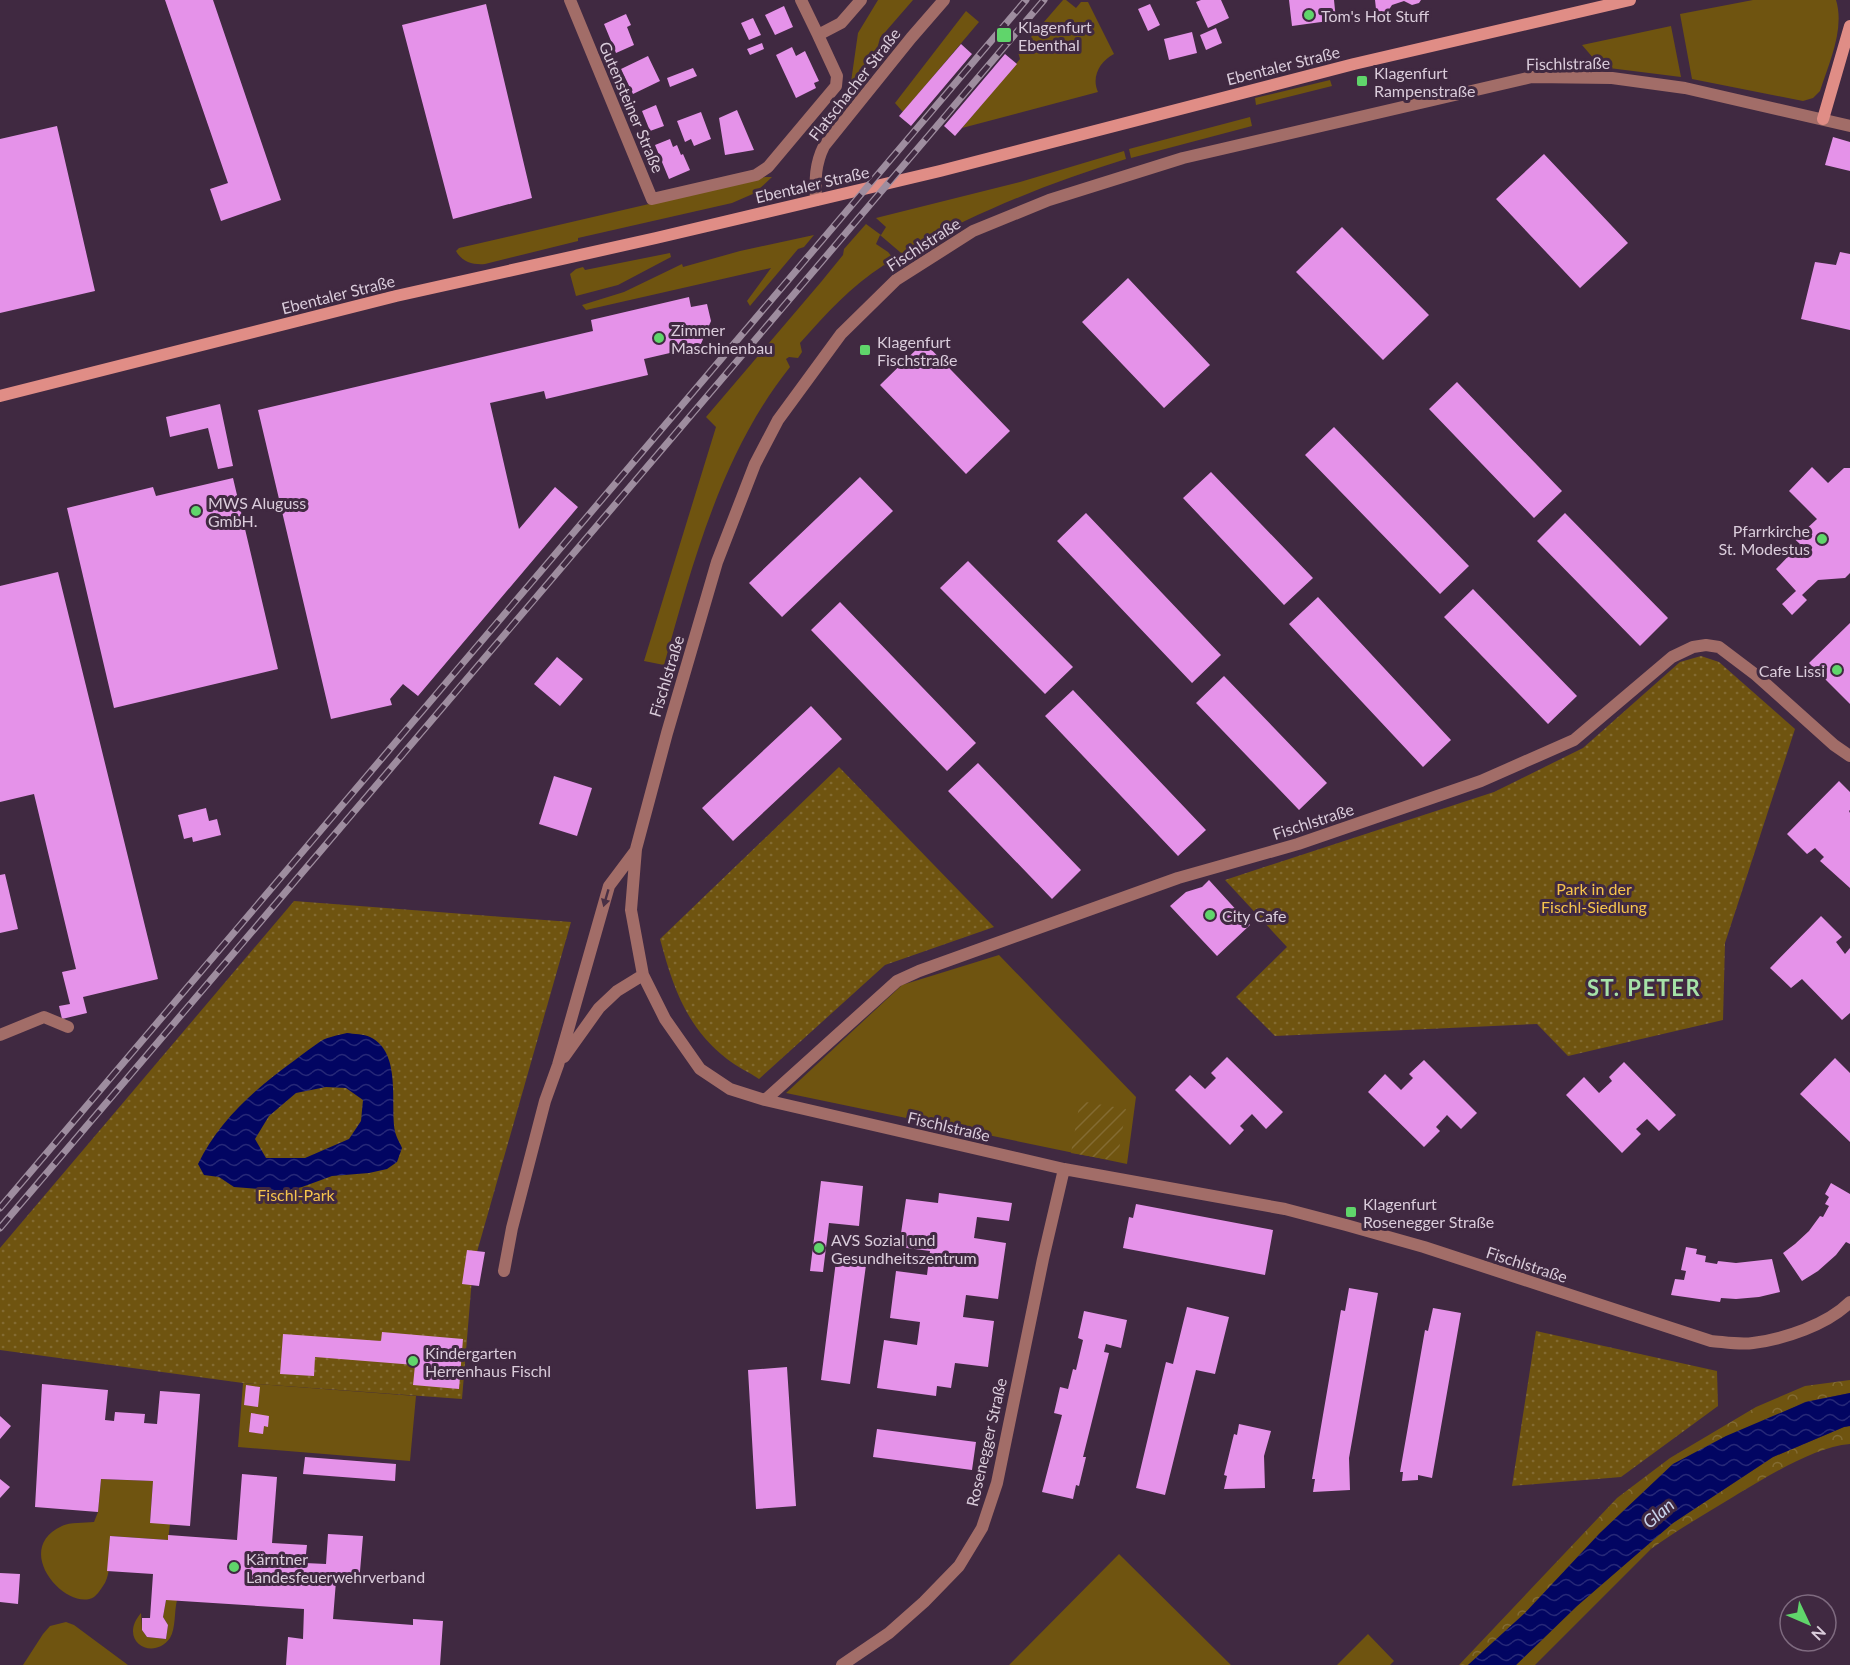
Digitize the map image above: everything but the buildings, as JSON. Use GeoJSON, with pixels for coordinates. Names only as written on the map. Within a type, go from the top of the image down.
{"type":"FeatureCollection","features":[{"type":"Feature","properties":{"kind":"main road","name":"Ebentaler Straße"},"geometry":{"type":"LineString","coordinates":[[0,396],[405,294],[816,200],[1030,148],[1354,64],[1630,0]]}},
{"type":"Feature","properties":{"kind":"main road"},"geometry":{"type":"LineString","coordinates":[[1823,119],[1850,26]]}},
{"type":"Feature","properties":{"kind":"street","name":"Gutensteiner Straße"},"geometry":{"type":"LineString","coordinates":[[570,0],[652,199],[756,175],[768,167],[836,86],[837,76],[818,35]]}},
{"type":"Feature","properties":{"kind":"street"},"geometry":{"type":"LineString","coordinates":[[801,0],[818,35],[841,23],[861,0]]}},
{"type":"Feature","properties":{"kind":"street","name":"Flatschacher Straße"},"geometry":{"type":"LineString","coordinates":[[816,200],[814,177],[824,146],[944,0]]}},
{"type":"Feature","properties":{"kind":"street","name":"Fischlstraße"},"geometry":{"type":"LineString","coordinates":[[1849,1306],[1785,1337],[1750,1343],[1711,1341],[1347,1224],[1285,1209],[1064,1169],[765,1100],[730,1089],[700,1069],[665,1019],[643,975],[631,909],[636,849],[667,733],[717,562],[755,464],[778,420],[841,334],[896,280],[973,231],[1049,200],[1183,158],[1532,77],[1612,78],[1685,88],[1850,126]]}},
{"type":"Feature","properties":{"kind":"street","name":"Fischlstraße"},"geometry":{"type":"LineString","coordinates":[[765,1100],[897,981],[919,971],[1178,878],[1298,844],[1481,782],[1575,740],[1672,657],[1694,647],[1706,645],[1719,647],[1756,675],[1834,745],[1850,756]]}},
{"type":"Feature","properties":{"kind":"street"},"geometry":{"type":"LineString","coordinates":[[504,1271],[512,1228],[545,1101],[558,1065],[609,886],[636,849]]}},
{"type":"Feature","properties":{"kind":"street"},"geometry":{"type":"LineString","coordinates":[[558,1065],[599,1008],[617,991],[643,975]]}},
{"type":"Feature","properties":{"kind":"street"},"geometry":{"type":"LineString","coordinates":[[0,1035],[44,1017],[68,1027]]}},
{"type":"Feature","properties":{"kind":"street","name":"Rosenegger Straße"},"geometry":{"type":"LineString","coordinates":[[842,1665],[889,1633],[924,1602],[959,1566],[982,1528],[997,1484],[1043,1259],[1064,1169]]}},
{"type":"Feature","properties":{"kind":"green space"},"geometry":{"type":"Polygon","coordinates":[[[878,0],[913,0],[880,38],[876,53],[851,82],[858,33],[878,0]]]}},
{"type":"Feature","properties":{"kind":"green space"},"geometry":{"type":"Polygon","coordinates":[[[1063,0],[1076,8],[1081,2],[1088,2],[1114,54],[1098,70],[1096,86],[1098,92],[962,128],[1020,59],[1018,52],[1063,0]]]}},
{"type":"Feature","properties":{"kind":"green space"},"geometry":{"type":"Polygon","coordinates":[[[1753,0],[1836,0],[1839,23],[1835,46],[1820,91],[1813,98],[1803,101],[1692,79],[1680,14],[1753,0]]]}},
{"type":"Feature","properties":{"kind":"green space"},"geometry":{"type":"Polygon","coordinates":[[[966,11],[979,22],[903,112],[895,103],[966,11]]]}},
{"type":"Feature","properties":{"kind":"green space"},"geometry":{"type":"Polygon","coordinates":[[[1671,26],[1681,77],[1601,67],[1582,45],[1671,26]]]}},
{"type":"Feature","properties":{"kind":"green space"},"geometry":{"type":"Polygon","coordinates":[[[1330,80],[1332,86],[1256,105],[1255,98],[1330,80]]]}},
{"type":"Feature","properties":{"kind":"green space"},"geometry":{"type":"Polygon","coordinates":[[[1250,117],[1252,126],[1131,158],[1129,149],[1250,117]]]}},
{"type":"Feature","properties":{"kind":"green space"},"geometry":{"type":"Polygon","coordinates":[[[1124,151],[1126,159],[1044,187],[991,209],[913,248],[914,253],[907,258],[880,235],[876,244],[888,252],[898,264],[891,269],[884,265],[850,291],[800,343],[802,352],[798,358],[786,359],[790,367],[766,400],[746,435],[712,509],[686,587],[664,665],[644,661],[716,427],[706,417],[821,282],[843,255],[844,249],[866,224],[881,235],[886,227],[876,218],[1020,182],[1124,151]]]}},
{"type":"Feature","properties":{"kind":"green space"},"geometry":{"type":"Polygon","coordinates":[[[772,177],[755,193],[732,203],[578,238],[578,241],[485,264],[468,262],[456,251],[459,248],[772,177]]]}},
{"type":"Feature","properties":{"kind":"green space"},"geometry":{"type":"Polygon","coordinates":[[[814,235],[804,247],[798,249],[750,306],[747,301],[771,268],[586,310],[582,305],[624,292],[682,264],[683,267],[740,251],[814,235]]]}},
{"type":"Feature","properties":{"kind":"green space"},"geometry":{"type":"Polygon","coordinates":[[[670,253],[671,257],[618,285],[576,296],[570,274],[576,269],[583,267],[585,270],[670,253]]]}},
{"type":"Feature","properties":{"kind":"green space","name":"Park in der Fischl-Siedlung"},"geometry":{"type":"Polygon","coordinates":[[[1701,656],[1719,662],[1795,729],[1725,943],[1723,1020],[1568,1056],[1537,1024],[1275,1036],[1236,997],[1287,947],[1225,880],[1494,792],[1583,748],[1680,662],[1701,656]]]}},
{"type":"Feature","properties":{"kind":"green space"},"geometry":{"type":"Polygon","coordinates":[[[839,767],[994,927],[885,965],[759,1079],[735,1065],[713,1047],[691,1020],[676,990],[660,939],[839,767]]]}},
{"type":"Feature","properties":{"kind":"green space","name":"Fischl-Park"},"geometry":{"type":"Polygon","coordinates":[[[294,901],[571,922],[473,1266],[462,1399],[243,1383],[0,1350],[0,1248],[294,901]]]}},
{"type":"Feature","properties":{"kind":"green space"},"geometry":{"type":"Polygon","coordinates":[[[999,955],[1136,1097],[1127,1164],[786,1093],[902,985],[999,955]]]}},
{"type":"Feature","properties":{"kind":"green space"},"geometry":{"type":"Polygon","coordinates":[[[1080,1101],[1126,1109],[1117,1161],[1071,1153],[1080,1101]]]}},
{"type":"Feature","properties":{"kind":"green space"},"geometry":{"type":"Polygon","coordinates":[[[1536,1331],[1717,1371],[1718,1406],[1621,1477],[1512,1486],[1536,1331]]]}},
{"type":"Feature","properties":{"kind":"green space"},"geometry":{"type":"Polygon","coordinates":[[[1850,1380],[1850,1393],[1805,1402],[1673,1464],[1600,1533],[1525,1613],[1468,1665],[1459,1665],[1617,1498],[1670,1458],[1756,1407],[1805,1386],[1850,1380]]]}},
{"type":"Feature","properties":{"kind":"green space"},"geometry":{"type":"Polygon","coordinates":[[[243,1383],[416,1396],[410,1461],[238,1447],[243,1383]]]}},
{"type":"Feature","properties":{"kind":"green space"},"geometry":{"type":"Polygon","coordinates":[[[1850,1426],[1850,1444],[1821,1451],[1790,1464],[1651,1549],[1648,1544],[1673,1523],[1773,1457],[1850,1426]]]}},
{"type":"Feature","properties":{"kind":"green space"},"geometry":{"type":"Polygon","coordinates":[[[101,1479],[153,1481],[150,1522],[170,1524],[168,1540],[110,1536],[109,1569],[106,1581],[94,1597],[83,1600],[59,1588],[49,1576],[42,1563],[41,1549],[47,1537],[62,1526],[94,1522],[98,1512],[101,1479]]]}},
{"type":"Feature","properties":{"kind":"green space"},"geometry":{"type":"Polygon","coordinates":[[[1648,1544],[1651,1549],[1535,1665],[1516,1665],[1577,1606],[1648,1544]]]}},
{"type":"Feature","properties":{"kind":"green space"},"geometry":{"type":"Polygon","coordinates":[[[1119,1554],[1231,1665],[1009,1665],[1119,1554]]]}},
{"type":"Feature","properties":{"kind":"green space"},"geometry":{"type":"Polygon","coordinates":[[[166,1600],[177,1600],[170,1638],[163,1645],[155,1648],[140,1645],[135,1640],[133,1632],[141,1613],[142,1630],[147,1637],[166,1639],[168,1625],[163,1617],[166,1600]]]}},
{"type":"Feature","properties":{"kind":"green space"},"geometry":{"type":"Polygon","coordinates":[[[66,1622],[74,1625],[128,1665],[23,1665],[50,1626],[66,1622]]]}},
{"type":"Feature","properties":{"kind":"green space"},"geometry":{"type":"Polygon","coordinates":[[[1368,1634],[1394,1661],[1390,1665],[1337,1665],[1368,1634]]]}},
{"type":"Feature","properties":{"kind":"water"},"geometry":{"type":"Polygon","coordinates":[[[347,1033],[370,1037],[380,1044],[387,1054],[393,1080],[395,1131],[402,1148],[397,1162],[387,1169],[332,1176],[285,1191],[234,1187],[219,1177],[204,1175],[198,1164],[217,1133],[240,1106],[266,1082],[318,1043],[347,1033]],[[326,1087],[296,1093],[269,1116],[255,1139],[266,1158],[305,1158],[349,1139],[361,1121],[363,1100],[346,1088],[326,1087]]]}},
{"type":"Feature","properties":{"kind":"water","name":"Glan"},"geometry":{"type":"Polygon","coordinates":[[[1850,1393],[1850,1426],[1773,1457],[1673,1523],[1577,1606],[1516,1665],[1468,1665],[1525,1613],[1600,1533],[1673,1464],[1726,1436],[1806,1402],[1850,1393]]]}},
{"type":"Feature","properties":{"kind":"railway"},"geometry":{"type":"LineString","coordinates":[[0,1208],[1026,0]]}},
{"type":"Feature","properties":{"kind":"railway"},"geometry":{"type":"LineString","coordinates":[[0,1228],[1044,0]]}},
{"type":"Feature","properties":{"kind":"place","name":"Tom's Hot Stuff"},"geometry":{"type":"Point","coordinates":[1309,15]}},
{"type":"Feature","properties":{"kind":"place","name":"Klagenfurt Ebenthal"},"geometry":{"type":"Point","coordinates":[1004,35]}},
{"type":"Feature","properties":{"kind":"place","name":"Klagenfurt Rampenstraße"},"geometry":{"type":"Point","coordinates":[1362,81]}},
{"type":"Feature","properties":{"kind":"place","name":"Zimmer Maschinenbau"},"geometry":{"type":"Point","coordinates":[659,338]}},
{"type":"Feature","properties":{"kind":"place","name":"Klagenfurt Fischstraße"},"geometry":{"type":"Point","coordinates":[865,350]}},
{"type":"Feature","properties":{"kind":"place","name":"MWS Aluguss GmbH."},"geometry":{"type":"Point","coordinates":[196,511]}},
{"type":"Feature","properties":{"kind":"place","name":"Pfarrkirche St. Modestus"},"geometry":{"type":"Point","coordinates":[1822,539]}},
{"type":"Feature","properties":{"kind":"place","name":"Cafe Lissi"},"geometry":{"type":"Point","coordinates":[1837,670]}},
{"type":"Feature","properties":{"kind":"place","name":"City Cafe"},"geometry":{"type":"Point","coordinates":[1210,915]}},
{"type":"Feature","properties":{"kind":"place","name":"Klagenfurt Rosenegger Straße"},"geometry":{"type":"Point","coordinates":[1351,1212]}},
{"type":"Feature","properties":{"kind":"place","name":"AVS Sozial und Gesundheitszentrum"},"geometry":{"type":"Point","coordinates":[819,1248]}},
{"type":"Feature","properties":{"kind":"place","name":"Kindergarten Herrenhaus Fischl"},"geometry":{"type":"Point","coordinates":[413,1361]}},
{"type":"Feature","properties":{"kind":"place","name":"Kärntner Landesfeuerwehrverband"},"geometry":{"type":"Point","coordinates":[234,1567]}},
{"type":"Feature","properties":{"kind":"district","name":"ST. PETER"},"geometry":{"type":"Point","coordinates":[1644,987]}}]}
